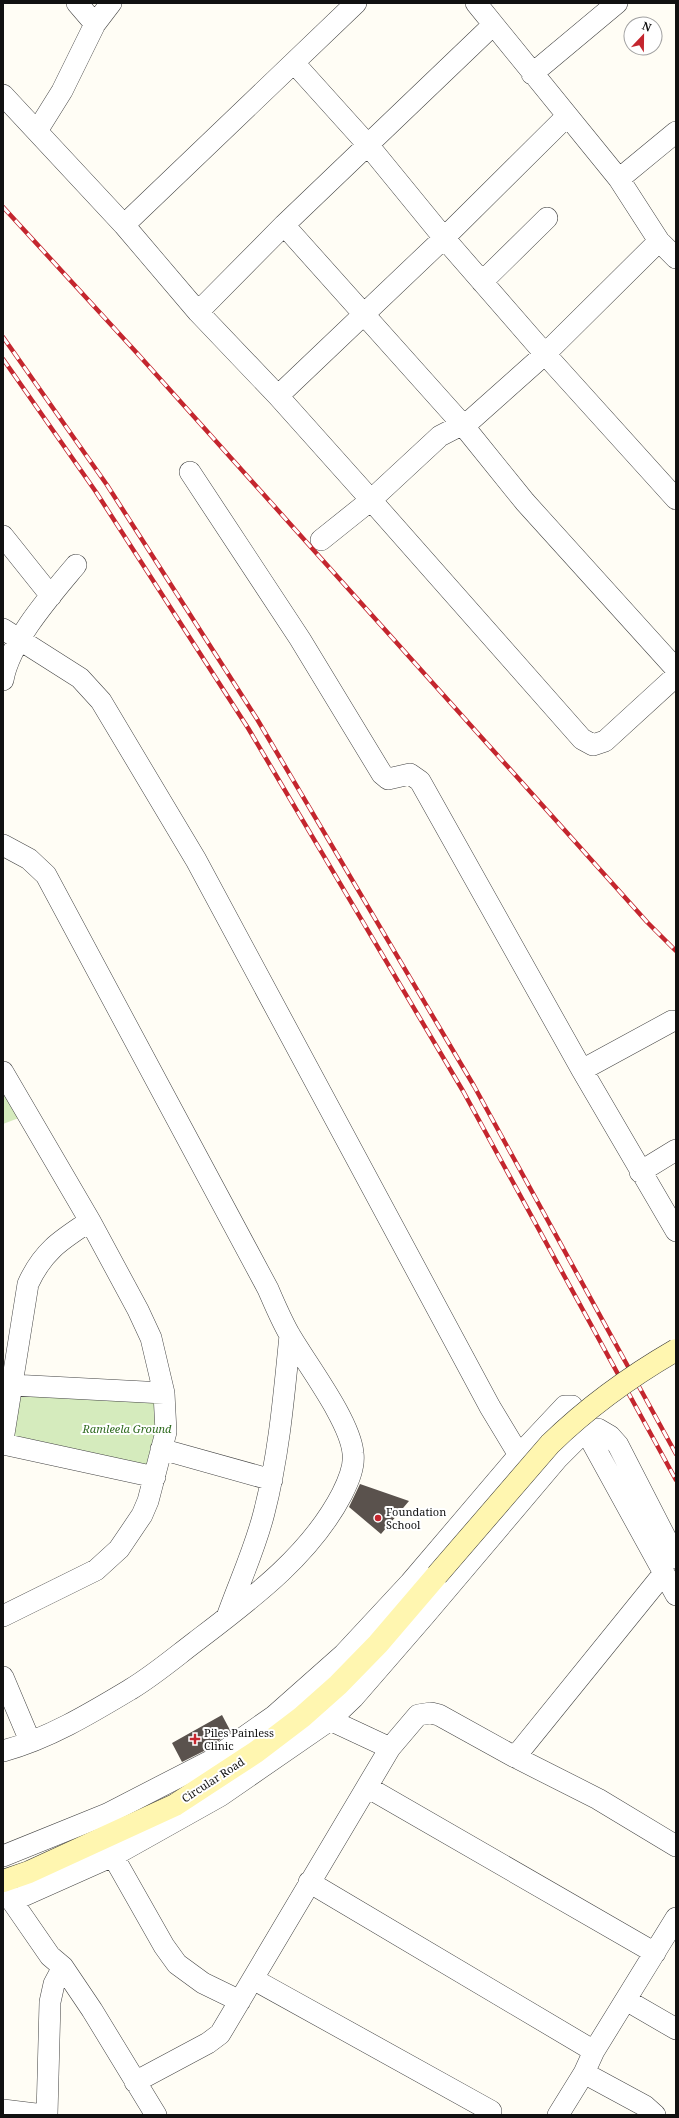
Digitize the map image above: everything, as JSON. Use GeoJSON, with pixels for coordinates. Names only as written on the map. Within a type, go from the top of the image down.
{"type":"FeatureCollection","features":[{"type":"Feature","properties":{"kind":"main road","name":"Circular Road"},"geometry":{"type":"LineString","coordinates":[[13,1884],[175,1805],[256,1752],[302,1717],[338,1685],[378,1644],[550,1444],[565,1430],[652,1364],[676,1350]]}},
{"type":"Feature","properties":{"kind":"street"},"geometry":{"type":"LineString","coordinates":[[77,3],[95,24]]}},
{"type":"Feature","properties":{"kind":"street"},"geometry":{"type":"LineString","coordinates":[[36,132],[62,91],[95,24],[111,3]]}},
{"type":"Feature","properties":{"kind":"street"},"geometry":{"type":"LineString","coordinates":[[124,225],[295,64],[356,3]]}},
{"type":"Feature","properties":{"kind":"street"},"geometry":{"type":"LineString","coordinates":[[476,3],[532,74],[619,179],[660,241],[676,258]]}},
{"type":"Feature","properties":{"kind":"street"},"geometry":{"type":"LineString","coordinates":[[532,74],[617,3]]}},
{"type":"Feature","properties":{"kind":"street"},"geometry":{"type":"LineString","coordinates":[[198,312],[284,225],[494,25]]}},
{"type":"Feature","properties":{"kind":"street"},"geometry":{"type":"LineString","coordinates":[[295,64],[368,145],[444,238],[545,354],[676,499]]}},
{"type":"Feature","properties":{"kind":"street"},"geometry":{"type":"LineString","coordinates":[[3,94],[36,132],[124,225],[198,312],[278,396],[570,727],[587,742],[593,745],[605,741],[676,676]]}},
{"type":"Feature","properties":{"kind":"street"},"geometry":{"type":"LineString","coordinates":[[278,396],[444,238],[567,116]]}},
{"type":"Feature","properties":{"kind":"street"},"geometry":{"type":"LineString","coordinates":[[619,179],[676,132]]}},
{"type":"Feature","properties":{"kind":"street"},"geometry":{"type":"LineString","coordinates":[[482,282],[547,218]]}},
{"type":"Feature","properties":{"kind":"street"},"geometry":{"type":"LineString","coordinates":[[284,225],[462,424],[525,502],[676,669]]}},
{"type":"Feature","properties":{"kind":"street"},"geometry":{"type":"LineString","coordinates":[[321,540],[371,500],[440,436],[471,420],[545,354],[660,241]]}},
{"type":"Feature","properties":{"kind":"street"},"geometry":{"type":"LineString","coordinates":[[190,472],[300,639],[382,774],[388,779],[410,774],[420,781],[582,1070],[676,1232]]}},
{"type":"Feature","properties":{"kind":"street"},"geometry":{"type":"LineString","coordinates":[[3,536],[51,596]]}},
{"type":"Feature","properties":{"kind":"street"},"geometry":{"type":"LineString","coordinates":[[3,680],[12,654],[12,634],[51,596],[76,565]]}},
{"type":"Feature","properties":{"kind":"street"},"geometry":{"type":"LineString","coordinates":[[12,634],[89,686],[102,701],[196,860],[490,1407],[520,1455]]}},
{"type":"Feature","properties":{"kind":"street"},"geometry":{"type":"LineString","coordinates":[[3,845],[29,860],[46,875],[264,1282],[290,1335],[334,1407],[345,1428],[354,1454],[345,1488],[333,1511],[322,1527],[272,1580],[227,1618],[133,1688],[88,1714],[30,1742],[3,1751]]}},
{"type":"Feature","properties":{"kind":"street"},"geometry":{"type":"LineString","coordinates":[[582,1070],[672,1021]]}},
{"type":"Feature","properties":{"kind":"street"},"geometry":{"type":"LineString","coordinates":[[3,1072],[90,1221],[138,1310],[151,1338],[164,1393],[166,1432],[155,1476],[142,1515],[126,1540],[110,1559],[96,1570],[76,1582],[3,1616]]}},
{"type":"Feature","properties":{"kind":"street"},"geometry":{"type":"LineString","coordinates":[[640,1172],[676,1150]]}},
{"type":"Feature","properties":{"kind":"street"},"geometry":{"type":"LineString","coordinates":[[3,1440],[5,1413],[12,1385],[28,1284],[35,1268],[53,1245],[90,1221]]}},
{"type":"Feature","properties":{"kind":"street"},"geometry":{"type":"LineString","coordinates":[[227,1618],[256,1538],[272,1480],[280,1432],[290,1335]]}},
{"type":"Feature","properties":{"kind":"street"},"geometry":{"type":"LineString","coordinates":[[12,1385],[164,1393]]}},
{"type":"Feature","properties":{"kind":"street"},"geometry":{"type":"LineString","coordinates":[[3,1856],[107,1814],[210,1761],[274,1716],[344,1654],[410,1583],[520,1455],[566,1406],[572,1406],[585,1431],[670,1566],[676,1595]]}},
{"type":"Feature","properties":{"kind":"street"},"geometry":{"type":"LineString","coordinates":[[156,2115],[62,1966],[59,1952],[13,1884],[113,1856],[220,1796],[330,1720],[353,1698],[558,1458],[585,1431]]}},
{"type":"Feature","properties":{"kind":"street"},"geometry":{"type":"LineString","coordinates":[[3,1444],[155,1476]]}},
{"type":"Feature","properties":{"kind":"street"},"geometry":{"type":"LineString","coordinates":[[161,1449],[272,1480]]}},
{"type":"Feature","properties":{"kind":"street"},"geometry":{"type":"LineString","coordinates":[[515,1757],[670,1566]]}},
{"type":"Feature","properties":{"kind":"street"},"geometry":{"type":"LineString","coordinates":[[3,1677],[30,1742]]}},
{"type":"Feature","properties":{"kind":"street"},"geometry":{"type":"LineString","coordinates":[[135,2082],[215,2039],[228,2023],[309,1882],[390,1748],[418,1715],[431,1713],[446,1718],[515,1757],[598,1799],[676,1846]]}},
{"type":"Feature","properties":{"kind":"street"},"geometry":{"type":"LineString","coordinates":[[330,1720],[390,1748]]}},
{"type":"Feature","properties":{"kind":"street"},"geometry":{"type":"LineString","coordinates":[[367,1787],[655,1953]]}},
{"type":"Feature","properties":{"kind":"street"},"geometry":{"type":"LineString","coordinates":[[113,1856],[164,1946],[177,1964],[203,1983],[240,2001]]}},
{"type":"Feature","properties":{"kind":"street"},"geometry":{"type":"LineString","coordinates":[[309,1882],[594,2051]]}},
{"type":"Feature","properties":{"kind":"street"},"geometry":{"type":"LineString","coordinates":[[558,2115],[584,2073],[594,2051],[676,1918]]}},
{"type":"Feature","properties":{"kind":"street"},"geometry":{"type":"LineString","coordinates":[[3,2110],[46,2115],[50,2002],[54,1984],[62,1966]]}},
{"type":"Feature","properties":{"kind":"street"},"geometry":{"type":"LineString","coordinates":[[253,1979],[491,2111]]}},
{"type":"Feature","properties":{"kind":"street"},"geometry":{"type":"LineString","coordinates":[[626,2000],[676,2029]]}},
{"type":"Feature","properties":{"kind":"street"},"geometry":{"type":"LineString","coordinates":[[584,2073],[645,2106],[655,2115]]}},
{"type":"Feature","properties":{"kind":"green space"},"geometry":{"type":"Polygon","coordinates":[[[3,1079],[24,1116],[3,1124],[3,1079]]]}},
{"type":"Feature","properties":{"kind":"green space","name":"Ramleela Ground"},"geometry":{"type":"Polygon","coordinates":[[[16,1389],[163,1395],[152,1470],[7,1440],[16,1389]]]}},
{"type":"Feature","properties":{"kind":"building","name":"Foundation School"},"geometry":{"type":"Polygon","coordinates":[[[360,1484],[409,1501],[381,1534],[349,1507],[360,1484]]]}},
{"type":"Feature","properties":{"kind":"building"},"geometry":{"type":"Polygon","coordinates":[[[222,1715],[231,1732],[204,1751],[182,1762],[172,1743],[222,1715]]]}},
{"type":"Feature","properties":{"kind":"railway"},"geometry":{"type":"LineString","coordinates":[[3,207],[136,352],[647,922],[676,951]]}},
{"type":"Feature","properties":{"kind":"railway"},"geometry":{"type":"LineString","coordinates":[[3,337],[107,485],[257,719],[474,1086],[676,1454]]}},
{"type":"Feature","properties":{"kind":"railway"},"geometry":{"type":"LineString","coordinates":[[3,359],[96,492],[248,728],[463,1091],[676,1480]]}},
{"type":"Feature","properties":{"kind":"place","name":"Foundation School"},"geometry":{"type":"Point","coordinates":[378,1518]}},
{"type":"Feature","properties":{"kind":"place","name":"Piles Painless Clinic"},"geometry":{"type":"Point","coordinates":[195,1739]}}]}
